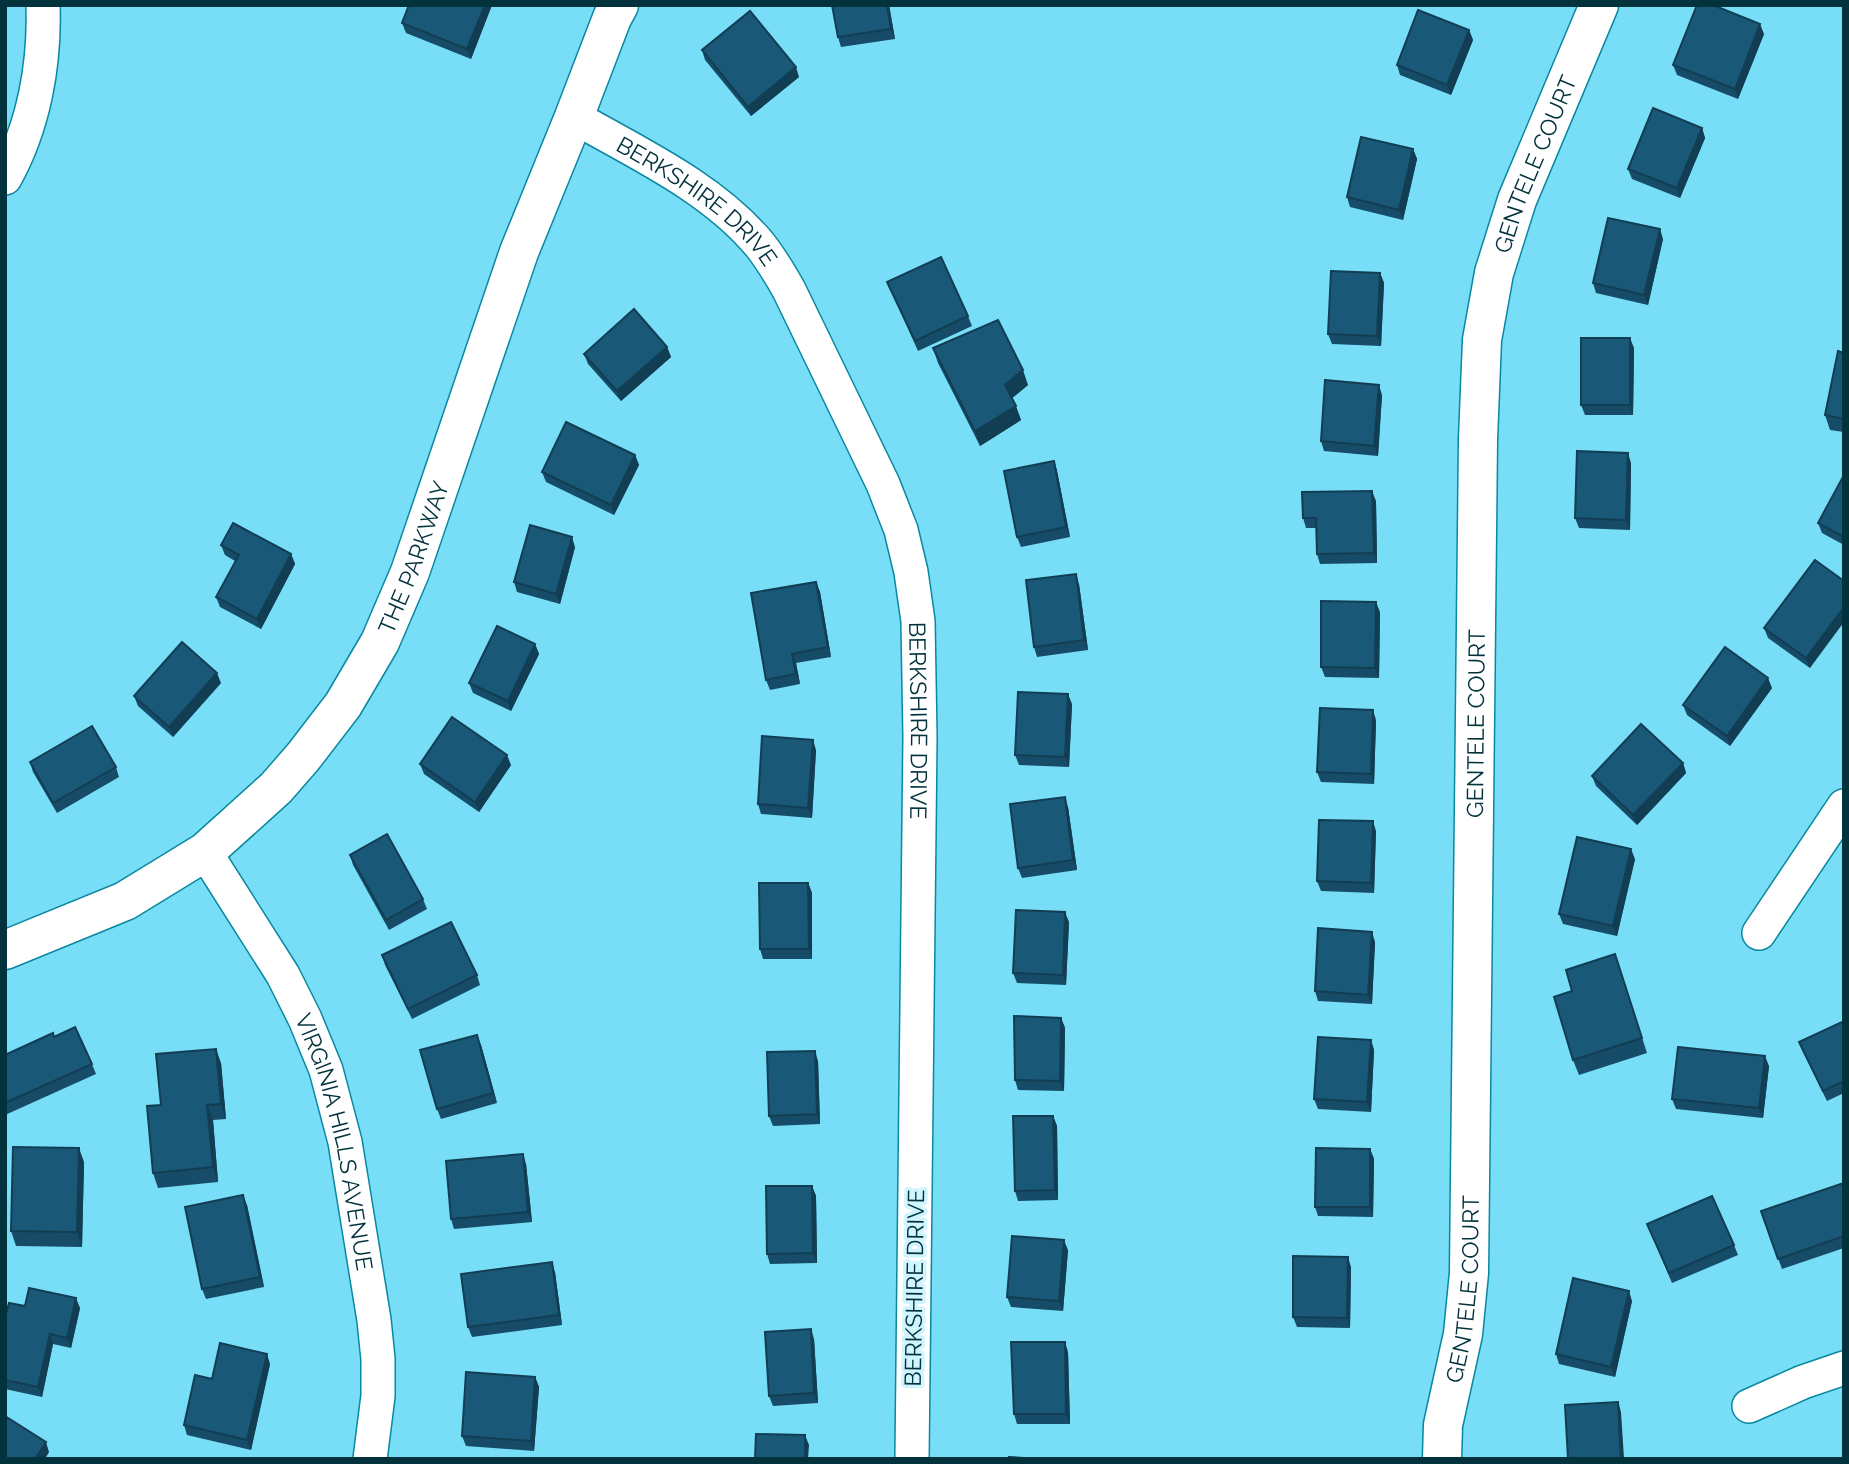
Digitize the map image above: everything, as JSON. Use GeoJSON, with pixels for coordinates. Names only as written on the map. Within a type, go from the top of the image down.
{"type":"FeatureCollection","features":[{"type":"Feature","properties":{"kind":"street"},"geometry":{"type":"LineString","coordinates":[[5,178],[19,151],[30,117],[39,74],[43,5]]}},
{"type":"Feature","properties":{"kind":"street","name":"THE PARKWAY"},"geometry":{"type":"LineString","coordinates":[[5,950],[125,901],[205,852],[276,788],[343,705],[380,642],[410,572],[519,252],[612,18],[620,5]]}},
{"type":"Feature","properties":{"kind":"street","name":"GENTELE COURT"},"geometry":{"type":"LineString","coordinates":[[1441,1459],[1443,1425],[1463,1334],[1469,1273],[1478,439],[1482,340],[1494,273],[1517,200],[1599,5]]}},
{"type":"Feature","properties":{"kind":"street","name":"BERKSHIRE DRIVE"},"geometry":{"type":"LineString","coordinates":[[574,117],[702,193],[739,223],[760,245],[789,290],[883,484],[901,530],[911,572],[918,621],[920,737],[912,1459]]}},
{"type":"Feature","properties":{"kind":"street"},"geometry":{"type":"LineString","coordinates":[[1759,933],[1844,806]]}},
{"type":"Feature","properties":{"kind":"street","name":"VIRGINIA HILLS AVENUE"},"geometry":{"type":"LineString","coordinates":[[205,852],[283,975],[326,1070],[345,1142],[374,1320],[378,1396],[370,1459]]}},
{"type":"Feature","properties":{"kind":"street"},"geometry":{"type":"LineString","coordinates":[[1749,1406],[1803,1382],[1844,1368]]}},
{"type":"Feature","properties":{"kind":"building"},"geometry":{"type":"Polygon","coordinates":[[[409,5],[485,5],[467,49],[402,23],[409,5]]]}},
{"type":"Feature","properties":{"kind":"building"},"geometry":{"type":"Polygon","coordinates":[[[832,5],[887,5],[891,29],[838,37],[832,5]]]}},
{"type":"Feature","properties":{"kind":"building"},"geometry":{"type":"Polygon","coordinates":[[[1697,5],[1713,5],[1760,24],[1735,89],[1673,65],[1697,5]]]}},
{"type":"Feature","properties":{"kind":"building"},"geometry":{"type":"Polygon","coordinates":[[[1418,10],[1469,30],[1447,85],[1397,65],[1418,10]]]}},
{"type":"Feature","properties":{"kind":"building"},"geometry":{"type":"Polygon","coordinates":[[[750,11],[796,67],[748,107],[702,50],[750,11]]]}},
{"type":"Feature","properties":{"kind":"building"},"geometry":{"type":"Polygon","coordinates":[[[1653,108],[1702,128],[1677,188],[1628,169],[1653,108]]]}},
{"type":"Feature","properties":{"kind":"building"},"geometry":{"type":"Polygon","coordinates":[[[1361,137],[1413,149],[1399,210],[1347,197],[1361,137]]]}},
{"type":"Feature","properties":{"kind":"building"},"geometry":{"type":"Polygon","coordinates":[[[1608,218],[1660,229],[1644,295],[1593,283],[1608,218]]]}},
{"type":"Feature","properties":{"kind":"building"},"geometry":{"type":"Polygon","coordinates":[[[941,257],[968,316],[915,341],[887,282],[941,257]]]}},
{"type":"Feature","properties":{"kind":"building"},"geometry":{"type":"Polygon","coordinates":[[[1331,271],[1380,273],[1377,336],[1328,334],[1331,271]]]}},
{"type":"Feature","properties":{"kind":"building"},"geometry":{"type":"Polygon","coordinates":[[[634,309],[667,347],[617,391],[584,354],[634,309]]]}},
{"type":"Feature","properties":{"kind":"building"},"geometry":{"type":"Polygon","coordinates":[[[998,320],[1023,370],[1005,385],[1016,406],[975,431],[933,348],[998,320]]]}},
{"type":"Feature","properties":{"kind":"building"},"geometry":{"type":"Polygon","coordinates":[[[1581,338],[1630,338],[1630,405],[1581,405],[1581,338]]]}},
{"type":"Feature","properties":{"kind":"building"},"geometry":{"type":"Polygon","coordinates":[[[1838,351],[1844,353],[1844,419],[1825,415],[1838,351]]]}},
{"type":"Feature","properties":{"kind":"building"},"geometry":{"type":"Polygon","coordinates":[[[1325,380],[1379,385],[1374,446],[1321,441],[1325,380]]]}},
{"type":"Feature","properties":{"kind":"building"},"geometry":{"type":"Polygon","coordinates":[[[566,422],[635,455],[611,505],[542,472],[566,422]]]}},
{"type":"Feature","properties":{"kind":"building"},"geometry":{"type":"Polygon","coordinates":[[[1577,451],[1628,453],[1626,520],[1575,518],[1577,451]]]}},
{"type":"Feature","properties":{"kind":"building"},"geometry":{"type":"Polygon","coordinates":[[[1054,461],[1066,527],[1017,537],[1004,471],[1054,461]]]}},
{"type":"Feature","properties":{"kind":"building"},"geometry":{"type":"Polygon","coordinates":[[[1844,475],[1844,537],[1818,523],[1844,475]]]}},
{"type":"Feature","properties":{"kind":"building"},"geometry":{"type":"Polygon","coordinates":[[[1372,491],[1374,553],[1317,554],[1316,518],[1303,518],[1302,492],[1372,491]]]}},
{"type":"Feature","properties":{"kind":"building"},"geometry":{"type":"Polygon","coordinates":[[[233,523],[291,554],[257,619],[216,597],[239,555],[221,545],[233,523]]]}},
{"type":"Feature","properties":{"kind":"building"},"geometry":{"type":"Polygon","coordinates":[[[530,525],[572,537],[556,594],[514,582],[530,525]]]}},
{"type":"Feature","properties":{"kind":"building"},"geometry":{"type":"Polygon","coordinates":[[[1815,560],[1844,581],[1844,607],[1806,658],[1764,628],[1815,560]]]}},
{"type":"Feature","properties":{"kind":"building"},"geometry":{"type":"Polygon","coordinates":[[[1076,574],[1084,640],[1034,647],[1026,580],[1076,574]]]}},
{"type":"Feature","properties":{"kind":"building"},"geometry":{"type":"Polygon","coordinates":[[[816,582],[828,647],[792,654],[796,674],[766,680],[751,593],[816,582]]]}},
{"type":"Feature","properties":{"kind":"building"},"geometry":{"type":"Polygon","coordinates":[[[1321,601],[1376,602],[1375,668],[1321,667],[1321,601]]]}},
{"type":"Feature","properties":{"kind":"building"},"geometry":{"type":"Polygon","coordinates":[[[497,626],[535,644],[508,701],[469,683],[497,626]]]}},
{"type":"Feature","properties":{"kind":"building"},"geometry":{"type":"Polygon","coordinates":[[[182,642],[217,673],[169,727],[134,696],[182,642]]]}},
{"type":"Feature","properties":{"kind":"building"},"geometry":{"type":"Polygon","coordinates":[[[1725,647],[1768,678],[1727,736],[1683,705],[1725,647]]]}},
{"type":"Feature","properties":{"kind":"building"},"geometry":{"type":"Polygon","coordinates":[[[1018,692],[1068,694],[1065,757],[1015,755],[1018,692]]]}},
{"type":"Feature","properties":{"kind":"building"},"geometry":{"type":"Polygon","coordinates":[[[1320,708],[1373,710],[1371,774],[1317,772],[1320,708]]]}},
{"type":"Feature","properties":{"kind":"building"},"geometry":{"type":"Polygon","coordinates":[[[452,717],[507,755],[475,802],[420,764],[452,717]]]}},
{"type":"Feature","properties":{"kind":"building"},"geometry":{"type":"Polygon","coordinates":[[[1641,724],[1683,763],[1633,815],[1592,776],[1641,724]]]}},
{"type":"Feature","properties":{"kind":"building"},"geometry":{"type":"Polygon","coordinates":[[[92,726],[116,767],[53,803],[30,762],[92,726]]]}},
{"type":"Feature","properties":{"kind":"building"},"geometry":{"type":"Polygon","coordinates":[[[762,736],[813,740],[808,808],[758,804],[762,736]]]}},
{"type":"Feature","properties":{"kind":"building"},"geometry":{"type":"Polygon","coordinates":[[[1065,797],[1073,860],[1018,868],[1010,804],[1065,797]]]}},
{"type":"Feature","properties":{"kind":"building"},"geometry":{"type":"Polygon","coordinates":[[[1319,820],[1373,821],[1371,883],[1317,881],[1319,820]]]}},
{"type":"Feature","properties":{"kind":"building"},"geometry":{"type":"Polygon","coordinates":[[[387,834],[423,899],[386,920],[350,855],[387,834]]]}},
{"type":"Feature","properties":{"kind":"building"},"geometry":{"type":"Polygon","coordinates":[[[1577,837],[1631,849],[1613,926],[1559,914],[1577,837]]]}},
{"type":"Feature","properties":{"kind":"building"},"geometry":{"type":"Polygon","coordinates":[[[759,883],[808,883],[809,949],[760,949],[759,883]]]}},
{"type":"Feature","properties":{"kind":"building"},"geometry":{"type":"Polygon","coordinates":[[[1016,910],[1065,912],[1063,975],[1013,973],[1016,910]]]}},
{"type":"Feature","properties":{"kind":"building"},"geometry":{"type":"Polygon","coordinates":[[[451,922],[477,975],[408,1009],[382,955],[451,922]]]}},
{"type":"Feature","properties":{"kind":"building"},"geometry":{"type":"Polygon","coordinates":[[[1318,928],[1372,932],[1368,995],[1315,991],[1318,928]]]}},
{"type":"Feature","properties":{"kind":"building"},"geometry":{"type":"Polygon","coordinates":[[[1615,954],[1642,1038],[1573,1060],[1554,997],[1572,991],[1566,970],[1615,954]]]}},
{"type":"Feature","properties":{"kind":"building"},"geometry":{"type":"Polygon","coordinates":[[[1014,1016],[1061,1018],[1060,1081],[1015,1080],[1014,1016]]]}},
{"type":"Feature","properties":{"kind":"building"},"geometry":{"type":"Polygon","coordinates":[[[1844,1021],[1844,1081],[1823,1091],[1799,1042],[1844,1021]]]}},
{"type":"Feature","properties":{"kind":"building"},"geometry":{"type":"Polygon","coordinates":[[[75,1027],[92,1064],[5,1103],[5,1055],[53,1033],[54,1037],[75,1027]]]}},
{"type":"Feature","properties":{"kind":"building"},"geometry":{"type":"Polygon","coordinates":[[[477,1035],[493,1093],[437,1109],[420,1050],[477,1035]]]}},
{"type":"Feature","properties":{"kind":"building"},"geometry":{"type":"Polygon","coordinates":[[[1318,1037],[1371,1040],[1367,1102],[1314,1099],[1318,1037]]]}},
{"type":"Feature","properties":{"kind":"building"},"geometry":{"type":"Polygon","coordinates":[[[1678,1047],[1765,1056],[1759,1108],[1672,1099],[1678,1047]]]}},
{"type":"Feature","properties":{"kind":"building"},"geometry":{"type":"Polygon","coordinates":[[[216,1049],[221,1104],[207,1105],[213,1167],[153,1173],[147,1106],[161,1105],[156,1054],[216,1049]]]}},
{"type":"Feature","properties":{"kind":"building"},"geometry":{"type":"Polygon","coordinates":[[[815,1051],[817,1114],[769,1116],[767,1052],[815,1051]]]}},
{"type":"Feature","properties":{"kind":"building"},"geometry":{"type":"Polygon","coordinates":[[[1013,1116],[1053,1116],[1055,1190],[1015,1191],[1013,1116]]]}},
{"type":"Feature","properties":{"kind":"building"},"geometry":{"type":"Polygon","coordinates":[[[13,1147],[79,1148],[77,1232],[11,1231],[13,1147]]]}},
{"type":"Feature","properties":{"kind":"building"},"geometry":{"type":"Polygon","coordinates":[[[1316,1148],[1370,1149],[1370,1207],[1315,1207],[1316,1148]]]}},
{"type":"Feature","properties":{"kind":"building"},"geometry":{"type":"Polygon","coordinates":[[[523,1154],[528,1212],[451,1219],[446,1161],[523,1154]]]}},
{"type":"Feature","properties":{"kind":"building"},"geometry":{"type":"Polygon","coordinates":[[[1844,1183],[1844,1236],[1778,1259],[1761,1211],[1844,1183]]]}},
{"type":"Feature","properties":{"kind":"building"},"geometry":{"type":"Polygon","coordinates":[[[766,1186],[812,1186],[813,1253],[767,1254],[766,1186]]]}},
{"type":"Feature","properties":{"kind":"building"},"geometry":{"type":"Polygon","coordinates":[[[243,1195],[260,1277],[202,1289],[185,1207],[243,1195]]]}},
{"type":"Feature","properties":{"kind":"building"},"geometry":{"type":"Polygon","coordinates":[[[1712,1196],[1734,1245],[1669,1273],[1647,1224],[1712,1196]]]}},
{"type":"Feature","properties":{"kind":"building"},"geometry":{"type":"Polygon","coordinates":[[[1012,1236],[1064,1240],[1059,1301],[1007,1297],[1012,1236]]]}},
{"type":"Feature","properties":{"kind":"building"},"geometry":{"type":"Polygon","coordinates":[[[1293,1256],[1348,1257],[1347,1318],[1293,1317],[1293,1256]]]}},
{"type":"Feature","properties":{"kind":"building"},"geometry":{"type":"Polygon","coordinates":[[[552,1262],[559,1315],[468,1327],[461,1274],[552,1262]]]}},
{"type":"Feature","properties":{"kind":"building"},"geometry":{"type":"Polygon","coordinates":[[[1573,1278],[1629,1291],[1611,1367],[1556,1354],[1573,1278]]]}},
{"type":"Feature","properties":{"kind":"building"},"geometry":{"type":"Polygon","coordinates":[[[29,1288],[76,1298],[67,1338],[50,1334],[38,1387],[5,1380],[5,1318],[9,1303],[25,1306],[29,1288]]]}},
{"type":"Feature","properties":{"kind":"building"},"geometry":{"type":"Polygon","coordinates":[[[811,1329],[814,1393],[769,1396],[765,1332],[811,1329]]]}},
{"type":"Feature","properties":{"kind":"building"},"geometry":{"type":"Polygon","coordinates":[[[1011,1342],[1065,1342],[1066,1414],[1014,1414],[1011,1342]]]}},
{"type":"Feature","properties":{"kind":"building"},"geometry":{"type":"Polygon","coordinates":[[[220,1343],[267,1354],[247,1440],[184,1425],[195,1375],[212,1379],[220,1343]]]}},
{"type":"Feature","properties":{"kind":"building"},"geometry":{"type":"Polygon","coordinates":[[[466,1372],[535,1377],[531,1441],[462,1436],[466,1372]]]}},
{"type":"Feature","properties":{"kind":"building"},"geometry":{"type":"Polygon","coordinates":[[[1618,1402],[1621,1459],[1568,1459],[1565,1405],[1618,1402]]]}},
{"type":"Feature","properties":{"kind":"building"},"geometry":{"type":"Polygon","coordinates":[[[5,1416],[46,1442],[35,1459],[5,1459],[5,1416]]]}},
{"type":"Feature","properties":{"kind":"building"},"geometry":{"type":"Polygon","coordinates":[[[756,1434],[805,1435],[805,1459],[755,1459],[756,1434]]]}},
{"type":"Feature","properties":{"kind":"building"},"geometry":{"type":"Polygon","coordinates":[[[1009,1457],[1041,1459],[1009,1459],[1009,1457]]]}}]}
